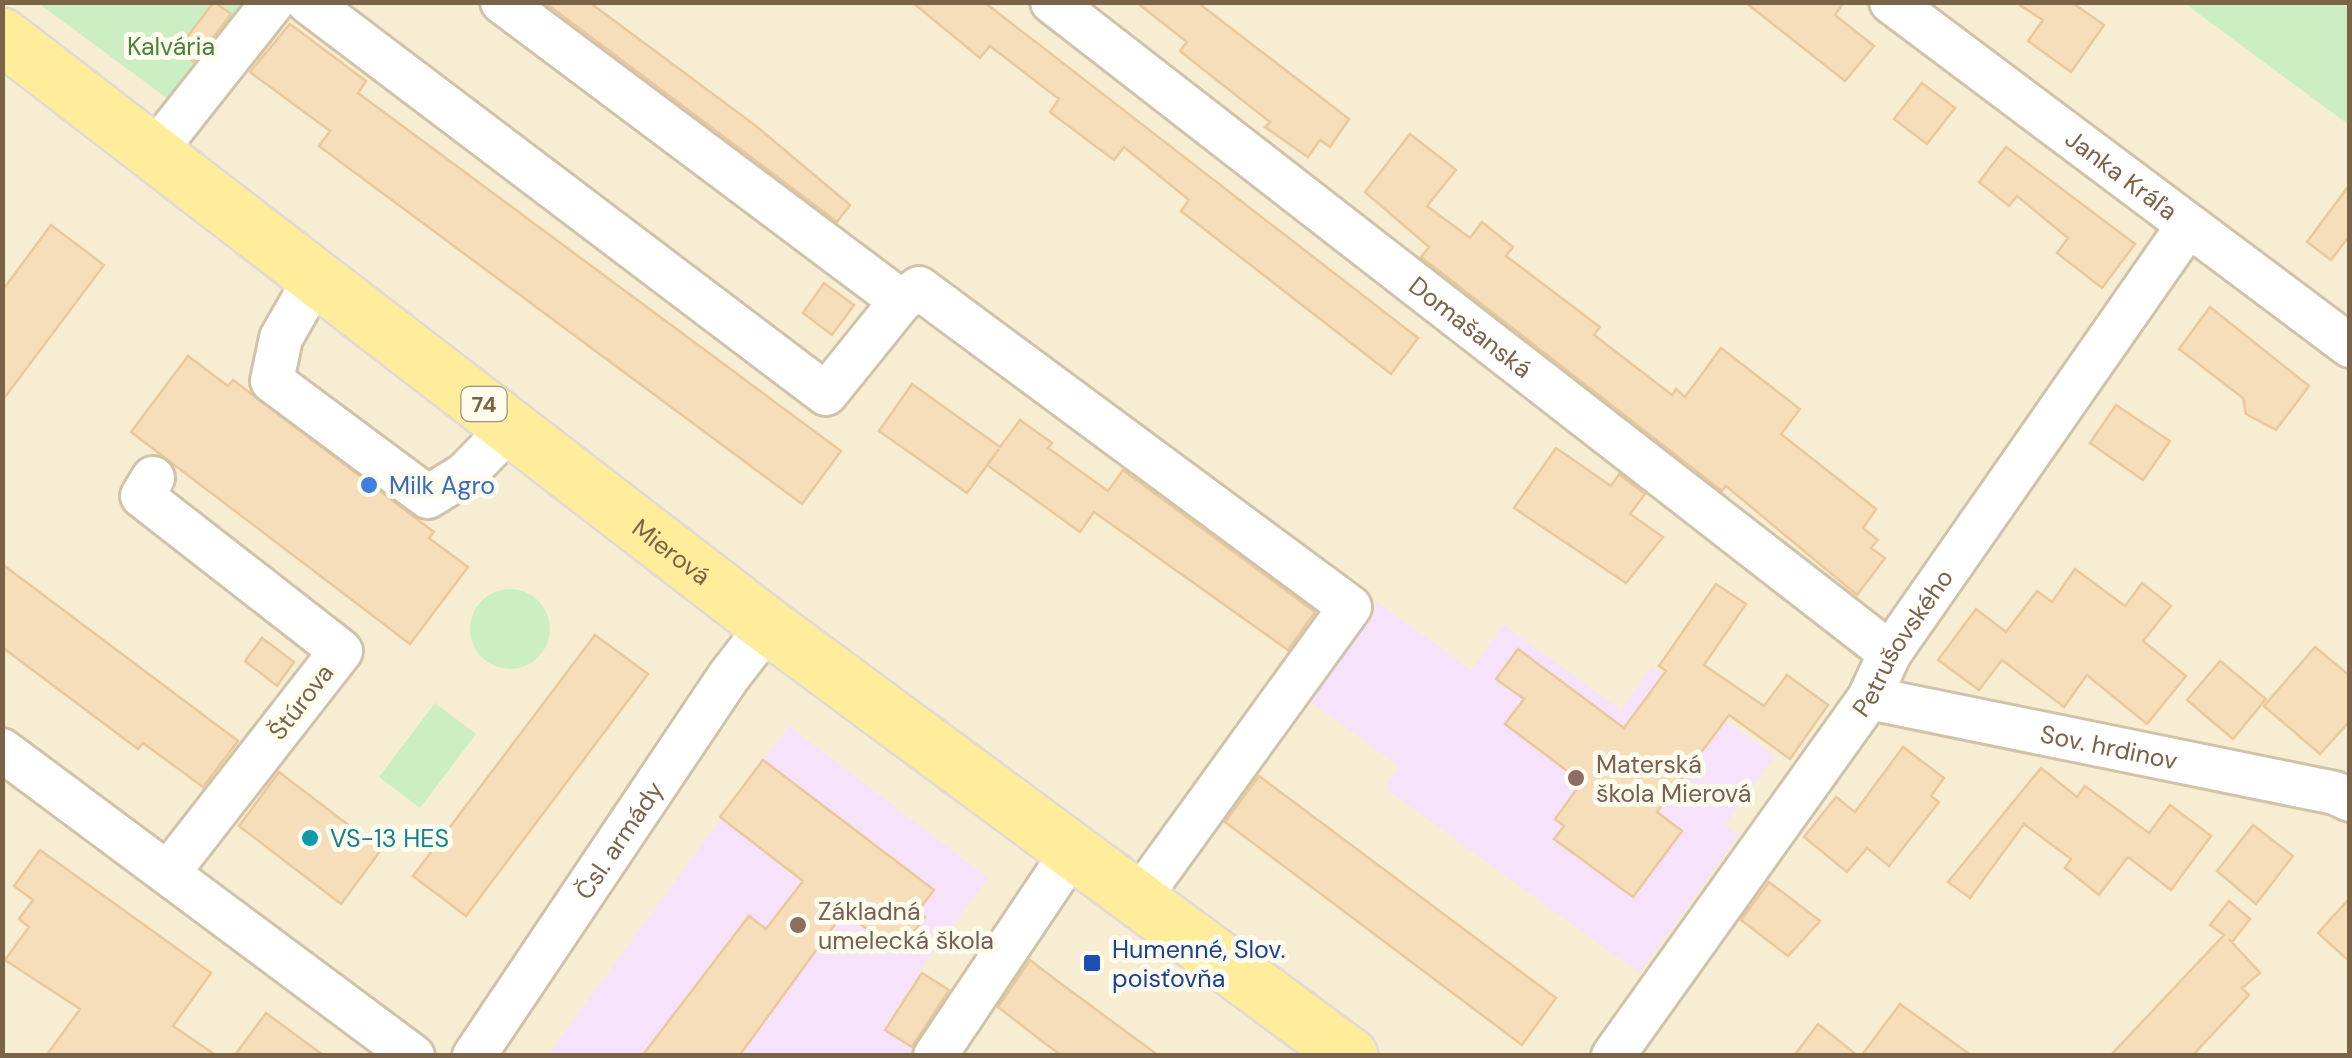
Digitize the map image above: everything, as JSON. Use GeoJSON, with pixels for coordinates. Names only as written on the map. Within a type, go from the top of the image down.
{"type":"FeatureCollection","features":[{"type":"Feature","properties":{"kind":"main road","name":"Mierová"},"geometry":{"type":"LineString","coordinates":[[3,36],[768,626],[1138,901],[1319,1046]]}},
{"type":"Feature","properties":{"kind":"street"},"geometry":{"type":"LineString","coordinates":[[154,151],[273,2]]}},
{"type":"Feature","properties":{"kind":"street"},"geometry":{"type":"LineString","coordinates":[[308,2],[826,394],[901,300],[919,288],[1350,607],[1138,901]]}},
{"type":"Feature","properties":{"kind":"street"},"geometry":{"type":"LineString","coordinates":[[502,2],[901,300]]}},
{"type":"Feature","properties":{"kind":"street","name":"Domašanská"},"geometry":{"type":"LineString","coordinates":[[1052,2],[1890,653]]}},
{"type":"Feature","properties":{"kind":"street","name":"Janka Kráľa"},"geometry":{"type":"LineString","coordinates":[[1891,2],[2350,346]]}},
{"type":"Feature","properties":{"kind":"street","name":"Petrušovského"},"geometry":{"type":"LineString","coordinates":[[1613,1056],[1870,698],[1890,653],[2187,227]]}},
{"type":"Feature","properties":{"kind":"street"},"geometry":{"type":"LineString","coordinates":[[316,278],[280,338],[272,381],[428,498],[466,474],[512,426]]}},
{"type":"Feature","properties":{"kind":"street","name":"Štúrova"},"geometry":{"type":"LineString","coordinates":[[153,478],[142,496],[341,651],[168,873]]}},
{"type":"Feature","properties":{"kind":"street","name":"Čsl. armády"},"geometry":{"type":"LineString","coordinates":[[474,1056],[728,676],[768,626]]}},
{"type":"Feature","properties":{"kind":"street","name":"Sov. hrdinov"},"geometry":{"type":"LineString","coordinates":[[1870,698],[2350,800]]}},
{"type":"Feature","properties":{"kind":"street"},"geometry":{"type":"LineString","coordinates":[[2,750],[414,1056]]}},
{"type":"Feature","properties":{"kind":"street"},"geometry":{"type":"LineString","coordinates":[[934,1056],[1072,852]]}},
{"type":"Feature","properties":{"kind":"shaded area"},"geometry":{"type":"Polygon","coordinates":[[[2,3],[2184,3],[2349,125],[2349,1055],[3,1055],[2,3]]]}},
{"type":"Feature","properties":{"kind":"shaded area","name":"Materská škola Mierová"},"geometry":{"type":"Polygon","coordinates":[[[1377,602],[1471,670],[1504,625],[1621,710],[1652,667],[1775,756],[1725,825],[1739,835],[1639,973],[1385,788],[1400,767],[1307,699],[1377,602]]]}},
{"type":"Feature","properties":{"kind":"shaded area","name":"Základná umelecká škola"},"geometry":{"type":"Polygon","coordinates":[[[789,726],[988,878],[919,971],[955,994],[913,1055],[547,1056],[789,726]]]}},
{"type":"Feature","properties":{"kind":"green space","name":"Kalvária"},"geometry":{"type":"Polygon","coordinates":[[[38,3],[259,3],[179,107],[38,3]]]}},
{"type":"Feature","properties":{"kind":"green space"},"geometry":{"type":"Polygon","coordinates":[[[2184,3],[2349,3],[2349,125],[2184,3]]]}},
{"type":"Feature","properties":{"kind":"green space"},"geometry":{"type":"Polygon","coordinates":[[[510,589],[525,592],[538,601],[547,614],[547,644],[538,657],[525,666],[510,669],[495,666],[482,657],[473,644],[470,629],[473,614],[482,601],[495,592],[510,589]]]}},
{"type":"Feature","properties":{"kind":"green space"},"geometry":{"type":"Polygon","coordinates":[[[435,703],[476,734],[420,808],[379,777],[435,703]]]}},
{"type":"Feature","properties":{"kind":"building"},"geometry":{"type":"Polygon","coordinates":[[[214,2],[231,14],[194,62],[178,49],[214,2]]]}},
{"type":"Feature","properties":{"kind":"building"},"geometry":{"type":"Polygon","coordinates":[[[544,2],[589,2],[756,126],[850,205],[837,222],[544,2]]]}},
{"type":"Feature","properties":{"kind":"building"},"geometry":{"type":"Polygon","coordinates":[[[912,2],[984,2],[1418,338],[1391,374],[1181,211],[1189,200],[1124,147],[1114,160],[1050,112],[1059,99],[990,46],[980,58],[912,2]]]}},
{"type":"Feature","properties":{"kind":"building"},"geometry":{"type":"Polygon","coordinates":[[[1136,2],[1197,2],[1349,119],[1330,147],[1320,140],[1308,157],[1265,127],[1270,122],[1180,51],[1187,42],[1136,2]]]}},
{"type":"Feature","properties":{"kind":"building"},"geometry":{"type":"Polygon","coordinates":[[[1745,2],[1844,2],[1835,15],[1874,46],[1845,81],[1745,2]]]}},
{"type":"Feature","properties":{"kind":"building"},"geometry":{"type":"Polygon","coordinates":[[[2015,2],[2071,2],[2104,25],[2071,72],[2028,41],[2043,20],[2015,2]]]}},
{"type":"Feature","properties":{"kind":"building"},"geometry":{"type":"Polygon","coordinates":[[[290,24],[366,81],[358,93],[841,451],[802,504],[319,146],[330,131],[250,72],[290,24]]]}},
{"type":"Feature","properties":{"kind":"building"},"geometry":{"type":"Polygon","coordinates":[[[1922,83],[1955,108],[1927,144],[1894,119],[1922,83]]]}},
{"type":"Feature","properties":{"kind":"building"},"geometry":{"type":"Polygon","coordinates":[[[1410,134],[1456,170],[1427,206],[1470,238],[1482,222],[1513,247],[1506,256],[1600,327],[1594,335],[1672,395],[1676,389],[1685,397],[1721,348],[1800,409],[1781,434],[1876,509],[1863,528],[1878,540],[1871,548],[1885,558],[1857,595],[1726,486],[1722,491],[1421,257],[1429,247],[1365,192],[1410,134]]]}},
{"type":"Feature","properties":{"kind":"building"},"geometry":{"type":"Polygon","coordinates":[[[2006,147],[2135,244],[2102,288],[2057,253],[2068,238],[2017,196],[2009,206],[1979,182],[2006,147]]]}},
{"type":"Feature","properties":{"kind":"building"},"geometry":{"type":"Polygon","coordinates":[[[2350,184],[2350,235],[2331,260],[2307,242],[2350,184]]]}},
{"type":"Feature","properties":{"kind":"building"},"geometry":{"type":"Polygon","coordinates":[[[51,225],[104,265],[2,401],[2,291],[51,225]]]}},
{"type":"Feature","properties":{"kind":"building"},"geometry":{"type":"Polygon","coordinates":[[[824,283],[854,305],[832,335],[803,313],[824,283]]]}},
{"type":"Feature","properties":{"kind":"building"},"geometry":{"type":"Polygon","coordinates":[[[2210,307],[2309,386],[2276,430],[2246,414],[2243,398],[2179,349],[2210,307]]]}},
{"type":"Feature","properties":{"kind":"building"},"geometry":{"type":"Polygon","coordinates":[[[188,356],[228,386],[233,380],[434,532],[429,538],[468,567],[410,644],[131,432],[188,356]]]}},
{"type":"Feature","properties":{"kind":"building"},"geometry":{"type":"Polygon","coordinates":[[[912,384],[1000,447],[1020,420],[1052,443],[1048,448],[1108,491],[1123,470],[1315,612],[1288,650],[1094,512],[1080,532],[987,465],[967,493],[879,431],[912,384]]]}},
{"type":"Feature","properties":{"kind":"building"},"geometry":{"type":"Polygon","coordinates":[[[2116,405],[2170,441],[2143,480],[2090,443],[2116,405]]]}},
{"type":"Feature","properties":{"kind":"building"},"geometry":{"type":"Polygon","coordinates":[[[1556,448],[1611,486],[1619,474],[1645,494],[1630,514],[1663,537],[1626,583],[1514,508],[1556,448]]]}},
{"type":"Feature","properties":{"kind":"building"},"geometry":{"type":"Polygon","coordinates":[[[2,564],[238,741],[203,787],[143,743],[138,749],[2,647],[2,564]]]}},
{"type":"Feature","properties":{"kind":"building"},"geometry":{"type":"Polygon","coordinates":[[[2075,569],[2125,606],[2142,583],[2171,606],[2143,641],[2186,676],[2147,724],[2087,675],[2064,707],[2002,660],[1979,690],[1938,660],[1976,609],[2006,632],[2037,591],[2052,602],[2075,569]]]}},
{"type":"Feature","properties":{"kind":"building"},"geometry":{"type":"Polygon","coordinates":[[[1716,584],[1746,604],[1704,665],[1764,706],[1787,675],[1828,705],[1790,759],[1729,715],[1657,812],[1682,831],[1633,897],[1554,839],[1564,826],[1555,819],[1582,782],[1505,724],[1524,699],[1496,679],[1518,649],[1624,728],[1666,671],[1659,666],[1716,584]]]}},
{"type":"Feature","properties":{"kind":"building"},"geometry":{"type":"Polygon","coordinates":[[[595,635],[648,674],[466,916],[413,876],[595,635]]]}},
{"type":"Feature","properties":{"kind":"building"},"geometry":{"type":"Polygon","coordinates":[[[262,638],[294,662],[277,686],[245,661],[262,638]]]}},
{"type":"Feature","properties":{"kind":"building"},"geometry":{"type":"Polygon","coordinates":[[[2315,647],[2350,676],[2350,721],[2320,754],[2264,706],[2315,647]]]}},
{"type":"Feature","properties":{"kind":"building"},"geometry":{"type":"Polygon","coordinates":[[[2220,661],[2266,699],[2233,739],[2187,700],[2220,661]]]}},
{"type":"Feature","properties":{"kind":"building"},"geometry":{"type":"Polygon","coordinates":[[[1903,747],[1944,778],[1931,796],[1939,802],[1889,866],[1867,848],[1847,872],[1804,837],[1836,797],[1855,812],[1903,747]]]}},
{"type":"Feature","properties":{"kind":"building"},"geometry":{"type":"Polygon","coordinates":[[[763,760],[934,890],[918,911],[925,917],[898,952],[844,912],[739,1056],[642,1056],[749,916],[766,929],[803,881],[720,817],[763,760]]]}},
{"type":"Feature","properties":{"kind":"building"},"geometry":{"type":"Polygon","coordinates":[[[2041,768],[2077,797],[2085,786],[2149,833],[2170,805],[2211,836],[2171,890],[2128,857],[2099,895],[2065,868],[2071,859],[2024,824],[1970,898],[1948,882],[2041,768]]]}},
{"type":"Feature","properties":{"kind":"building","name":"VS-13 HES"},"geometry":{"type":"Polygon","coordinates":[[[279,772],[381,850],[341,904],[239,826],[279,772]]]}},
{"type":"Feature","properties":{"kind":"building"},"geometry":{"type":"Polygon","coordinates":[[[1259,776],[1556,998],[1522,1045],[1225,822],[1259,776]]]}},
{"type":"Feature","properties":{"kind":"building"},"geometry":{"type":"Polygon","coordinates":[[[2253,825],[2293,856],[2256,904],[2217,871],[2253,825]]]}},
{"type":"Feature","properties":{"kind":"building"},"geometry":{"type":"Polygon","coordinates":[[[40,850],[211,973],[173,1026],[217,1056],[46,1056],[80,1009],[5,960],[29,927],[19,919],[33,900],[14,886],[40,850]]]}},
{"type":"Feature","properties":{"kind":"building"},"geometry":{"type":"Polygon","coordinates":[[[1769,882],[1820,921],[1788,956],[1741,920],[1769,882]]]}},
{"type":"Feature","properties":{"kind":"building"},"geometry":{"type":"Polygon","coordinates":[[[2350,898],[2350,962],[2318,933],[2350,898]]]}},
{"type":"Feature","properties":{"kind":"building"},"geometry":{"type":"Polygon","coordinates":[[[2229,901],[2250,919],[2232,942],[2229,939],[2260,973],[2242,988],[2249,995],[2192,1056],[2110,1056],[2224,935],[2210,925],[2229,901]]]}},
{"type":"Feature","properties":{"kind":"building"},"geometry":{"type":"Polygon","coordinates":[[[1030,960],[1159,1056],[1062,1056],[998,1007],[1030,960]]]}},
{"type":"Feature","properties":{"kind":"building"},"geometry":{"type":"Polygon","coordinates":[[[922,973],[949,990],[912,1047],[885,1030],[922,973]]]}},
{"type":"Feature","properties":{"kind":"building"},"geometry":{"type":"Polygon","coordinates":[[[1900,1004],[1972,1056],[1861,1056],[1900,1004]]]}},
{"type":"Feature","properties":{"kind":"building"},"geometry":{"type":"Polygon","coordinates":[[[266,1013],[323,1055],[235,1055],[266,1013]]]}},
{"type":"Feature","properties":{"kind":"building"},"geometry":{"type":"Polygon","coordinates":[[[1818,1024],[1858,1056],[1794,1056],[1818,1024]]]}},
{"type":"Feature","properties":{"kind":"place","name":"Milk Agro"},"geometry":{"type":"Point","coordinates":[369,485]}},
{"type":"Feature","properties":{"kind":"place","name":"Materská škola Mierová"},"geometry":{"type":"Point","coordinates":[1576,778]}},
{"type":"Feature","properties":{"kind":"place","name":"VS-13 HES"},"geometry":{"type":"Point","coordinates":[310,838]}},
{"type":"Feature","properties":{"kind":"place","name":"Základná umelecká škola"},"geometry":{"type":"Point","coordinates":[798,925]}},
{"type":"Feature","properties":{"kind":"place","name":"Humenné, Slov. poisťovňa"},"geometry":{"type":"Point","coordinates":[1092,963]}}]}
